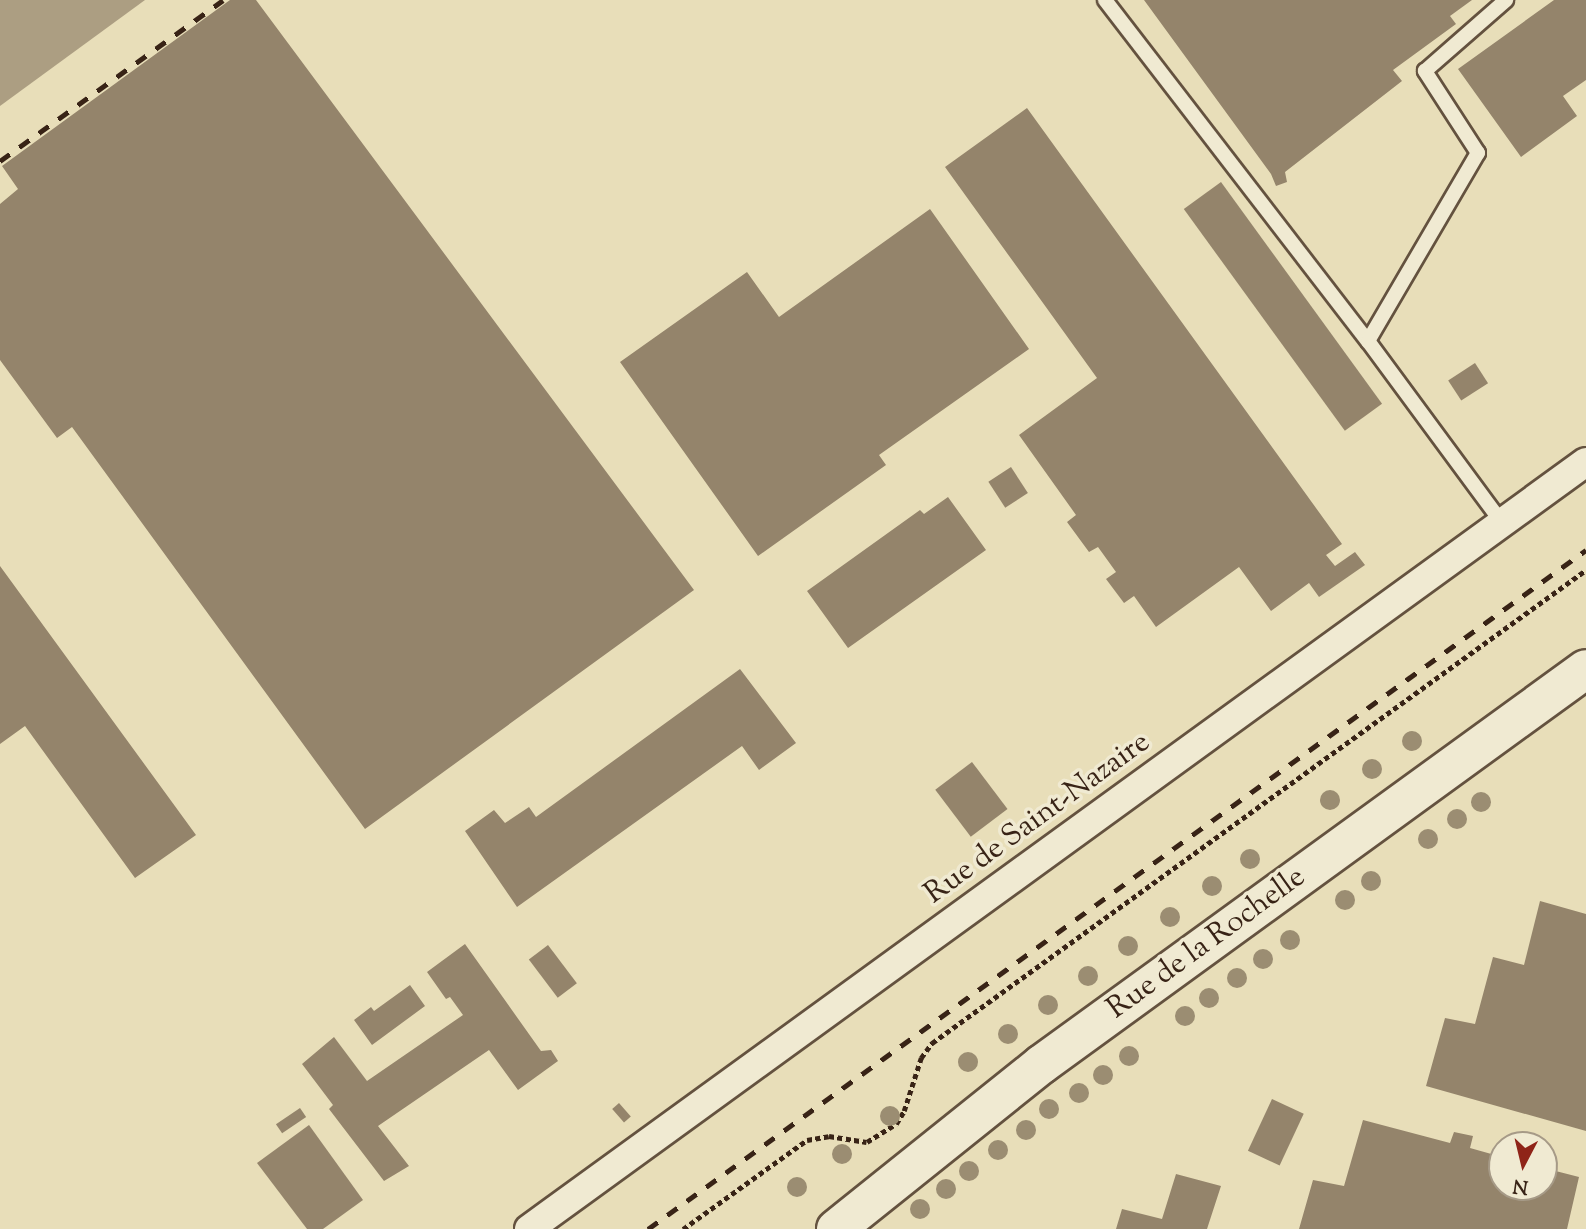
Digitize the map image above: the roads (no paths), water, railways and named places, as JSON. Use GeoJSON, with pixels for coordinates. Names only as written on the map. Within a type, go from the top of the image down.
{"type":"FeatureCollection","features":[{"type":"Feature","properties":{"kind":"main road","name":"Rue de la Rochelle"},"geometry":{"type":"LineString","coordinates":[[835,1229],[1042,1064],[1586,669]]}},
{"type":"Feature","properties":{"kind":"street","name":"Rue de Saint-Nazaire"},"geometry":{"type":"LineString","coordinates":[[529,1229],[1586,462]]}},
{"type":"Feature","properties":{"kind":"lane"},"geometry":{"type":"LineString","coordinates":[[1105,0],[1368,341],[1503,524]]}},
{"type":"Feature","properties":{"kind":"lane"},"geometry":{"type":"LineString","coordinates":[[1368,341],[1478,153],[1425,71],[1506,0]]}},
{"type":"Feature","properties":{"kind":"railway"},"geometry":{"type":"LineString","coordinates":[[0,161],[223,0]]}},
{"type":"Feature","properties":{"kind":"railway"},"geometry":{"type":"LineString","coordinates":[[648,1229],[1586,550]]}}]}
